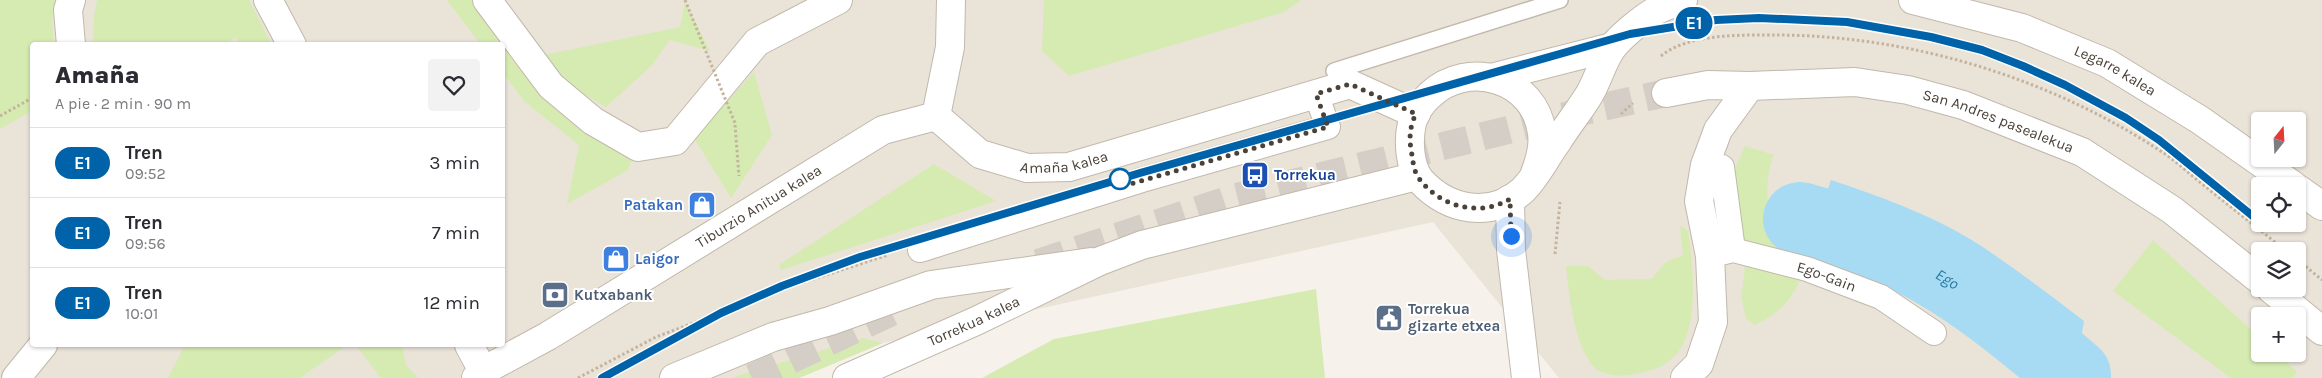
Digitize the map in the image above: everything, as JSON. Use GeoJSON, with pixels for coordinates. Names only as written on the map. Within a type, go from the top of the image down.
{"type":"FeatureCollection","features":[{"type":"Feature","properties":{"kind":"street"},"geometry":{"type":"LineString","coordinates":[[70,42],[68,10],[71,0]]}},
{"type":"Feature","properties":{"kind":"street"},"geometry":{"type":"LineString","coordinates":[[268,0],[290,42]]}},
{"type":"Feature","properties":{"kind":"street"},"geometry":{"type":"LineString","coordinates":[[487,0],[551,86],[593,121],[638,147],[675,141],[757,42],[838,0]]}},
{"type":"Feature","properties":{"kind":"street"},"geometry":{"type":"LineString","coordinates":[[936,116],[950,46],[952,0]]}},
{"type":"Feature","properties":{"kind":"street"},"geometry":{"type":"LineString","coordinates":[[1535,173],[1542,154],[1542,132],[1536,113],[1524,95],[1505,82],[1483,76],[1460,77],[1439,86],[1423,102],[1412,122],[1409,144],[1417,176],[1444,201],[1464,208],[1485,208],[1510,199],[1522,190],[1535,173],[1589,95],[1612,47],[1652,12],[1683,0]]}},
{"type":"Feature","properties":{"kind":"street","name":"Legarre kalea"},"geometry":{"type":"LineString","coordinates":[[1913,0],[2022,28],[2107,63],[2200,120],[2281,177]]}},
{"type":"Feature","properties":{"kind":"street"},"geometry":{"type":"LineString","coordinates":[[1491,78],[1612,47]]}},
{"type":"Feature","properties":{"kind":"street","name":"San Andres pasealekua"},"geometry":{"type":"LineString","coordinates":[[1666,93],[1708,85],[1750,86],[1855,82],[1908,90],[1963,105],[2082,152],[2172,210],[2251,273]]}},
{"type":"Feature","properties":{"kind":"street","name":"Amaña kalea"},"geometry":{"type":"LineString","coordinates":[[936,116],[980,154],[1027,168],[1069,167],[1350,84],[1416,114]]}},
{"type":"Feature","properties":{"kind":"street"},"geometry":{"type":"LineString","coordinates":[[1721,253],[1699,200],[1705,165],[1718,130],[1750,86]]}},
{"type":"Feature","properties":{"kind":"street"},"geometry":{"type":"LineString","coordinates":[[920,250],[1142,180],[1328,127],[1316,94]]}},
{"type":"Feature","properties":{"kind":"street","name":"Tiburzio Anitua kalea"},"geometry":{"type":"LineString","coordinates":[[485,376],[883,130],[936,116]]}},
{"type":"Feature","properties":{"kind":"street"},"geometry":{"type":"LineString","coordinates":[[1685,378],[1699,364],[1713,322],[1721,253],[1722,167]]}},
{"type":"Feature","properties":{"kind":"street"},"geometry":{"type":"LineString","coordinates":[[674,378],[773,337],[830,320],[931,285],[1100,261],[1142,245],[1417,176]]}},
{"type":"Feature","properties":{"kind":"street"},"geometry":{"type":"LineString","coordinates":[[2306,194],[2322,206]]}},
{"type":"Feature","properties":{"kind":"street"},"geometry":{"type":"LineString","coordinates":[[1510,199],[1511,250],[1528,377]]}},
{"type":"Feature","properties":{"kind":"street","name":"Ego-Gain"},"geometry":{"type":"LineString","coordinates":[[1721,253],[1808,269],[1881,298],[1934,333]]}},
{"type":"Feature","properties":{"kind":"street","name":"Torrekua kalea"},"geometry":{"type":"LineString","coordinates":[[847,378],[976,321],[1100,261]]}},
{"type":"Feature","properties":{"kind":"street"},"geometry":{"type":"LineString","coordinates":[[2281,297],[2322,331]]}},
{"type":"Feature","properties":{"kind":"street"},"geometry":{"type":"LineString","coordinates":[[16,378],[41,347]]}},
{"type":"Feature","properties":{"kind":"street"},"geometry":{"type":"LineString","coordinates":[[470,347],[485,376]]}},
{"type":"Feature","properties":{"kind":"lane"},"geometry":{"type":"LineString","coordinates":[[1334,71],[1560,0]]}},
{"type":"Feature","properties":{"kind":"path"},"geometry":{"type":"LineString","coordinates":[[685,0],[735,123],[742,216]]}},
{"type":"Feature","properties":{"kind":"path"},"geometry":{"type":"LineString","coordinates":[[0,116],[30,99]]}},
{"type":"Feature","properties":{"kind":"path"},"geometry":{"type":"LineString","coordinates":[[1621,115],[1634,101]]}},
{"type":"Feature","properties":{"kind":"path"},"geometry":{"type":"LineString","coordinates":[[1555,254],[1560,202],[1565,193]]}},
{"type":"Feature","properties":{"kind":"path"},"geometry":{"type":"LineString","coordinates":[[2306,267],[2322,280]]}},
{"type":"Feature","properties":{"kind":"shaded area"},"geometry":{"type":"Polygon","coordinates":[[[0,0],[2322,0],[2322,378],[1559,378],[1433,222],[883,343],[799,378],[0,378],[0,0]]]}},
{"type":"Feature","properties":{"kind":"green space"},"geometry":{"type":"Polygon","coordinates":[[[0,0],[57,0],[52,20],[54,42],[30,42],[30,112],[0,129],[0,0]]]}},
{"type":"Feature","properties":{"kind":"green space"},"geometry":{"type":"Polygon","coordinates":[[[97,0],[249,0],[270,42],[239,42],[235,37],[229,42],[93,42],[94,16],[97,0]]]}},
{"type":"Feature","properties":{"kind":"green space"},"geometry":{"type":"Polygon","coordinates":[[[447,0],[475,0],[633,156],[628,170],[567,204],[579,145],[524,101],[505,76],[505,42],[479,42],[447,0]]]}},
{"type":"Feature","properties":{"kind":"green space"},"geometry":{"type":"Polygon","coordinates":[[[1044,0],[1301,0],[1284,12],[1069,76],[1042,51],[1044,0]]]}},
{"type":"Feature","properties":{"kind":"green space"},"geometry":{"type":"Polygon","coordinates":[[[685,2],[710,51],[670,40],[651,66],[606,107],[567,84],[544,55],[680,27],[685,2]]]}},
{"type":"Feature","properties":{"kind":"green space"},"geometry":{"type":"Polygon","coordinates":[[[754,72],[772,135],[731,198],[694,138],[754,72]]]}},
{"type":"Feature","properties":{"kind":"green space"},"geometry":{"type":"Polygon","coordinates":[[[1745,146],[1774,155],[1768,175],[1767,187],[1771,225],[1779,250],[1802,275],[1794,292],[1784,305],[1755,325],[1746,319],[1741,296],[1745,270],[1733,192],[1735,168],[1745,146]]]}},
{"type":"Feature","properties":{"kind":"green space"},"geometry":{"type":"Polygon","coordinates":[[[934,164],[996,201],[781,270],[779,265],[934,164]]]}},
{"type":"Feature","properties":{"kind":"green space"},"geometry":{"type":"Polygon","coordinates":[[[1680,225],[1688,231],[1692,262],[1693,300],[1687,336],[1679,350],[1669,361],[1657,368],[1629,375],[1607,374],[1598,370],[1587,357],[1577,333],[1566,266],[1588,266],[1605,280],[1651,279],[1666,262],[1683,255],[1680,225]]]}},
{"type":"Feature","properties":{"kind":"green space"},"geometry":{"type":"Polygon","coordinates":[[[2153,240],[2251,330],[2251,362],[2286,362],[2297,372],[2292,378],[2231,378],[2113,291],[2153,240]]]}},
{"type":"Feature","properties":{"kind":"green space"},"geometry":{"type":"Polygon","coordinates":[[[1316,289],[1325,378],[982,378],[1054,339],[1316,289]]]}},
{"type":"Feature","properties":{"kind":"green space"},"geometry":{"type":"Polygon","coordinates":[[[863,338],[883,343],[799,378],[731,378],[863,338]]]}},
{"type":"Feature","properties":{"kind":"green space"},"geometry":{"type":"Polygon","coordinates":[[[184,347],[343,348],[300,378],[168,378],[184,347]]]}},
{"type":"Feature","properties":{"kind":"green space"},"geometry":{"type":"Polygon","coordinates":[[[358,347],[402,347],[406,365],[418,378],[381,378],[358,347]]]}},
{"type":"Feature","properties":{"kind":"water"},"geometry":{"type":"Polygon","coordinates":[[[1831,180],[1902,206],[1954,230],[1999,258],[2084,321],[2074,378],[2052,378],[1971,310],[1878,260],[1813,235],[1831,180]]]}},
{"type":"Feature","properties":{"kind":"waterway","name":"Ego"},"geometry":{"type":"LineString","coordinates":[[1800,219],[1876,242],[1948,278],[1992,308],[2074,375]]}},
{"type":"Feature","properties":{"kind":"tunnel"},"geometry":{"type":"LineString","coordinates":[[1038,263],[1237,197],[1589,110],[1666,93]]}},
{"type":"Feature","properties":{"kind":"tunnel"},"geometry":{"type":"LineString","coordinates":[[752,378],[902,307]]}},
{"type":"Feature","properties":{"kind":"train","name":"E1"},"geometry":{"type":"LineString","coordinates":[[602,378],[650,350],[721,313],[782,286],[860,257],[1140,173],[1630,34],[1716,20],[1759,18],[1847,22],[1890,28],[1982,50],[2065,85],[2126,118],[2159,140],[2251,215]]}},
{"type":"Feature","properties":{"kind":"place","name":"Torrekua"},"geometry":{"type":"Point","coordinates":[1255,175]}},
{"type":"Feature","properties":{"kind":"place","name":"Patakan"},"geometry":{"type":"Point","coordinates":[702,205]}},
{"type":"Feature","properties":{"kind":"place","name":"Laigor"},"geometry":{"type":"Point","coordinates":[616,259]}},
{"type":"Feature","properties":{"kind":"place","name":"Kutxabank"},"geometry":{"type":"Point","coordinates":[555,295]}},
{"type":"Feature","properties":{"kind":"place","name":"Torrekua gizarte etxea"},"geometry":{"type":"Point","coordinates":[1389,318]}},
{"type":"Feature","properties":{"kind":"route"},"geometry":{"type":"LineString","coordinates":[[1120,179],[1123,186],[1328,127],[1316,94],[1350,84],[1416,114],[1412,122],[1409,144],[1417,176],[1444,201],[1464,208],[1485,208],[1510,199],[1511,236]]}}]}
